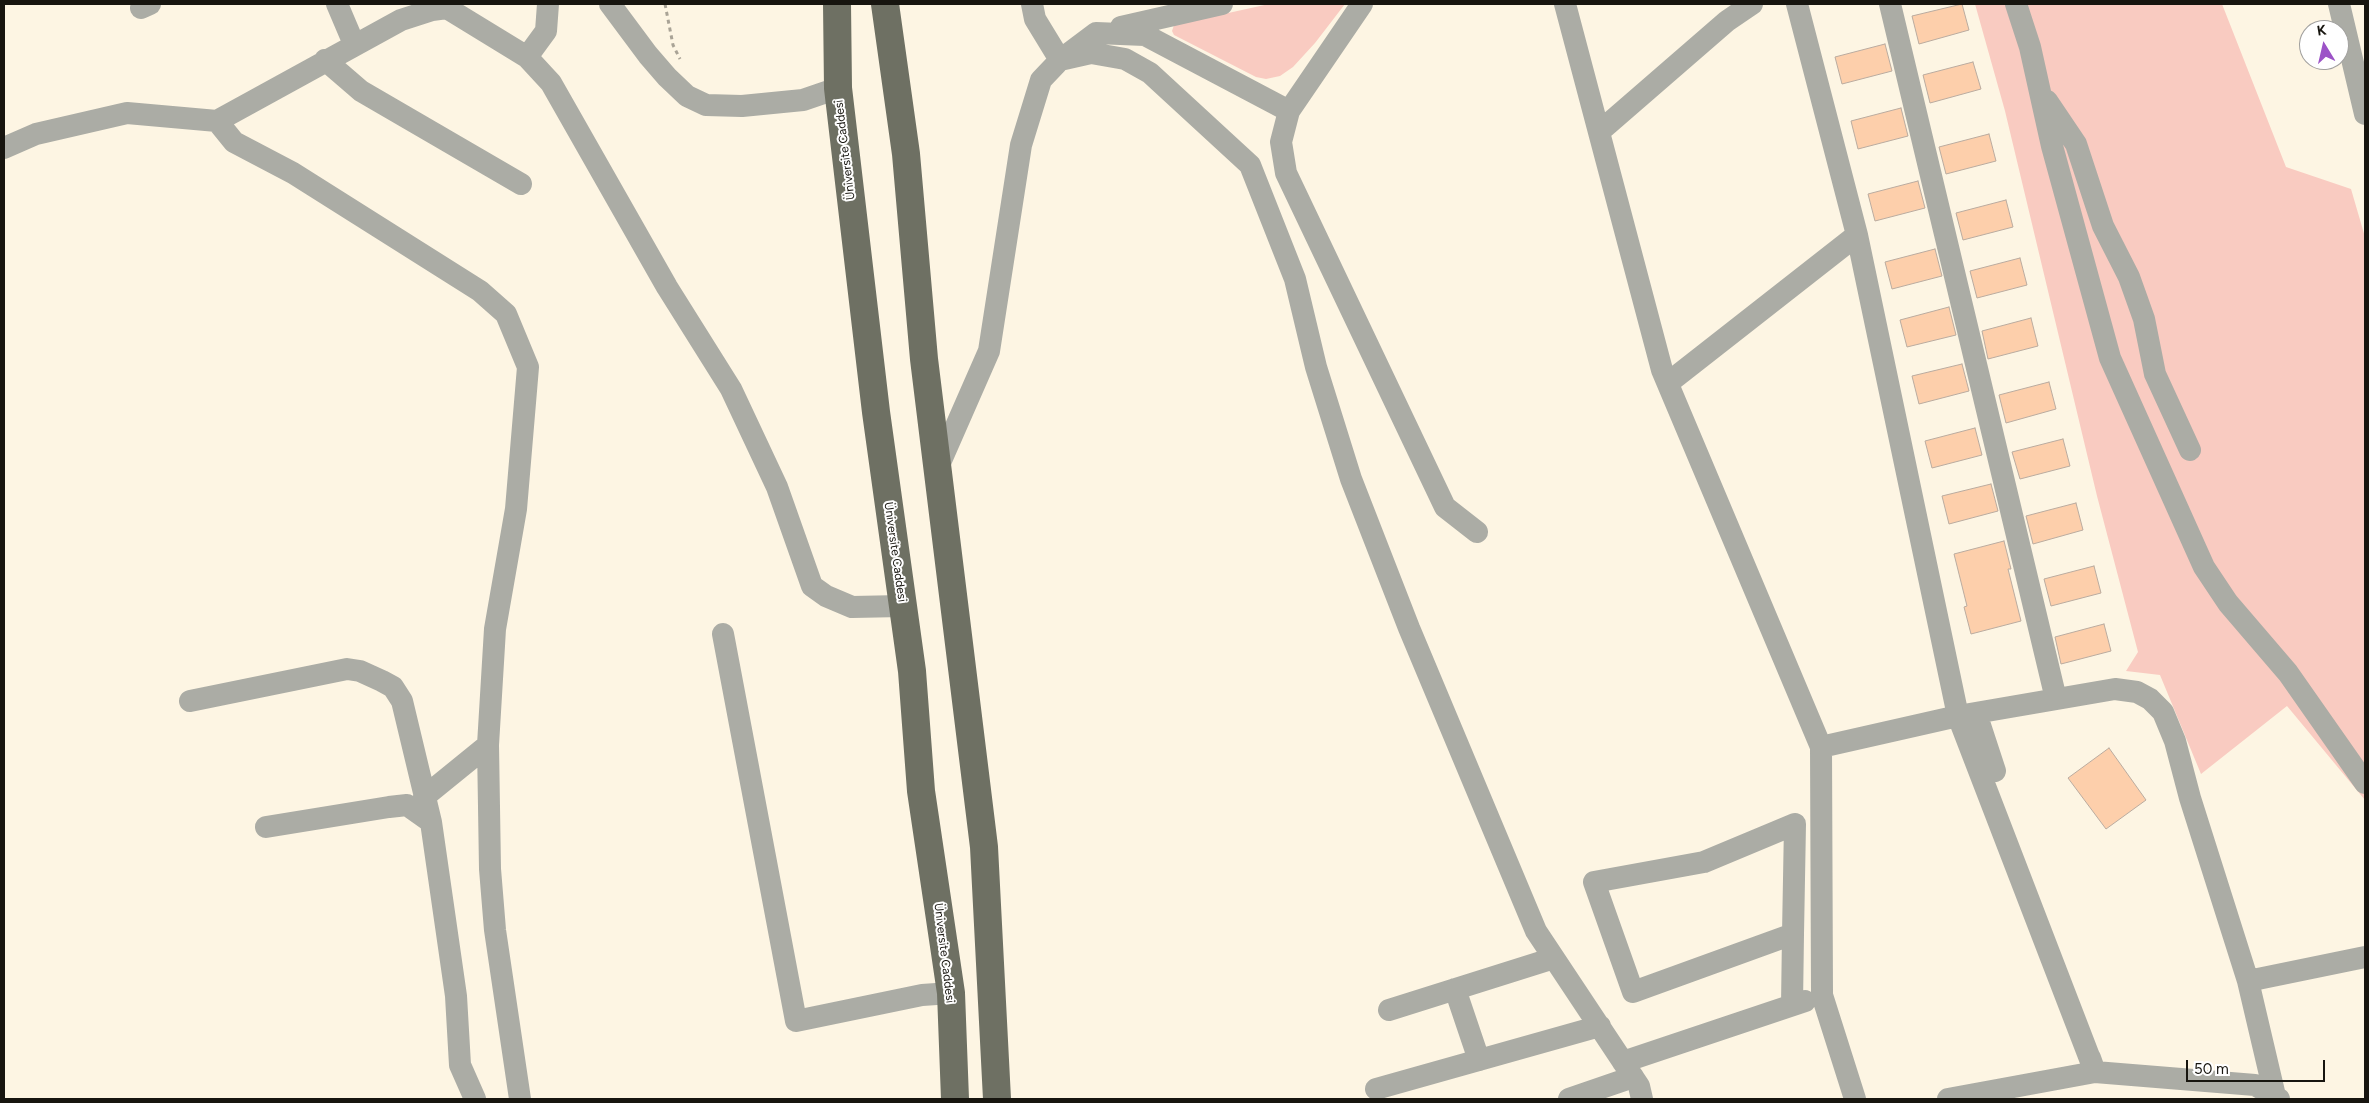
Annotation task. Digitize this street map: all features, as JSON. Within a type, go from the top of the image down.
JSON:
[{"type":"main road","name":"Üniversite Caddesi","points":[[837,4],[838,88],[876,412],[912,671],[921,791],[951,993],[955,1099]]},
{"type":"main road","points":[[885,4],[906,154],[924,359],[939,465],[968,724],[984,847],[997,1099]]},
{"type":"street","points":[[337,4],[354,44]]},
{"type":"street","points":[[527,57],[546,31],[548,4]]},
{"type":"street","points":[[610,4],[667,77],[688,96],[706,105],[742,106],[803,100],[838,88]]},
{"type":"street","points":[[1032,4],[1035,19],[1060,60]]},
{"type":"street","points":[[939,465],[989,351],[1021,145],[1041,80],[1060,60],[1096,33],[1222,4]]},
{"type":"street","points":[[1362,4],[1289,111],[1281,142],[1286,173],[1445,507],[1477,532]]},
{"type":"street","points":[[1565,4],[1662,370],[1821,747],[1822,995],[1855,1099]]},
{"type":"street","points":[[1599,132],[1727,21],[1752,4]]},
{"type":"street","points":[[1797,4],[1857,234],[1967,714],[2095,1072]]},
{"type":"street","points":[[1890,4],[2056,699]]},
{"type":"street","points":[[2016,4],[2030,47],[2052,146],[2110,358],[2204,567],[2228,604],[2288,673],[2365,783]]},
{"type":"street","points":[[2339,4],[2365,114]]},
{"type":"street","points":[[4,148],[36,134],[127,113],[217,121],[354,44],[402,20],[432,10],[447,8],[527,57],[551,83],[667,287],[730,389],[777,487],[812,586],[826,596],[852,606],[902,606]]},
{"type":"street","points":[[1096,33],[1146,35],[1289,111]]},
{"type":"street","points":[[1060,60],[1092,53],[1125,60],[1150,73],[1250,165],[1295,279],[1316,367],[1351,479],[1409,628],[1536,931],[1639,1086],[1642,1099]]},
{"type":"street","points":[[325,60],[361,90],[521,184]]},
{"type":"street","points":[[2040,90],[2076,144],[2103,226],[2128,277],[2144,319],[2155,374],[2190,450]]},
{"type":"street","points":[[217,121],[234,142],[292,173],[480,291],[506,314],[528,367],[516,509],[495,628],[488,744],[490,869],[495,930],[520,1099]]},
{"type":"street","points":[[1668,383],[1857,234]]},
{"type":"street","points":[[723,634],[796,1021],[922,995],[951,993]]},
{"type":"street","points":[[190,701],[347,669],[360,670],[393,687],[402,701],[431,822],[456,996],[460,1064],[475,1099]]},
{"type":"street","points":[[1821,747],[1967,714],[2114,689],[2137,692],[2150,699],[2163,712],[2175,741],[2190,798],[2248,981],[2277,1097]]},
{"type":"street","points":[[424,797],[488,744]]},
{"type":"street","points":[[266,827],[389,806],[407,805],[431,822]]},
{"type":"street","points":[[1792,1005],[1794,934],[1795,824],[1704,862],[1594,882],[1633,992],[1794,934]]},
{"type":"street","points":[[2248,981],[2365,957]]},
{"type":"street","points":[[1389,1010],[1554,958]]},
{"type":"street","points":[[1455,989],[1479,1060]]},
{"type":"street","points":[[1569,1099],[1628,1069],[1822,995]]},
{"type":"street","points":[[1376,1089],[1600,1026]]},
{"type":"street","points":[[1948,1099],[2095,1072],[2255,1085],[2277,1097]]},
{"type":"path","points":[[665,4],[673,45],[683,67]]},
{"type":"shaded area","points":[[1269,4],[1345,4],[1315,43],[1293,67],[1280,76],[1266,79],[1256,77],[1174,35],[1172,31],[1174,25]]},
{"type":"shaded area","points":[[1975,4],[2222,4],[2286,167],[2351,189],[2365,237],[2365,800],[2287,706],[2201,774],[2160,675],[2126,671],[2138,652],[2097,496],[2005,111]]},
{"type":"building","points":[[1962,4],[1969,30],[1919,44],[1912,16]]},
{"type":"building","points":[[1885,44],[1892,71],[1842,84],[1835,57]]},
{"type":"building","points":[[1973,62],[1981,89],[1930,103],[1923,75]]},
{"type":"building","points":[[1901,108],[1908,136],[1858,149],[1851,121]]},
{"type":"building","points":[[1989,134],[1996,161],[1946,174],[1939,147]]},
{"type":"building","points":[[1918,181],[1925,208],[1875,221],[1868,194]]},
{"type":"building","points":[[2006,200],[2013,227],[1963,240],[1956,213]]},
{"type":"building","points":[[1935,249],[1942,276],[1892,289],[1885,262]]},
{"type":"building","points":[[2020,258],[2027,285],[1977,298],[1970,271]]},
{"type":"building","points":[[1949,307],[1956,335],[1907,347],[1900,320]]},
{"type":"building","points":[[2031,318],[2038,346],[1988,359],[1982,331]]},
{"type":"building","points":[[1962,364],[1969,391],[1919,404],[1912,376]]},
{"type":"building","points":[[2049,382],[2056,409],[2006,423],[1999,395]]},
{"type":"building","points":[[1975,428],[1982,455],[1932,468],[1925,441]]},
{"type":"building","points":[[2063,439],[2070,466],[2020,479],[2012,452]]},
{"type":"building","points":[[1991,484],[1998,511],[1949,524],[1942,496]]},
{"type":"building","points":[[2076,503],[2083,530],[2033,544],[2026,516]]},
{"type":"building","points":[[2004,541],[2011,569],[2008,569],[2021,621],[1971,634],[1964,607],[1967,606],[1954,554]]},
{"type":"building","points":[[2094,566],[2101,593],[2051,606],[2044,579]]},
{"type":"building","points":[[2104,624],[2111,651],[2061,664],[2055,637]]},
{"type":"building","points":[[2109,748],[2146,800],[2106,829],[2068,778]]}]
